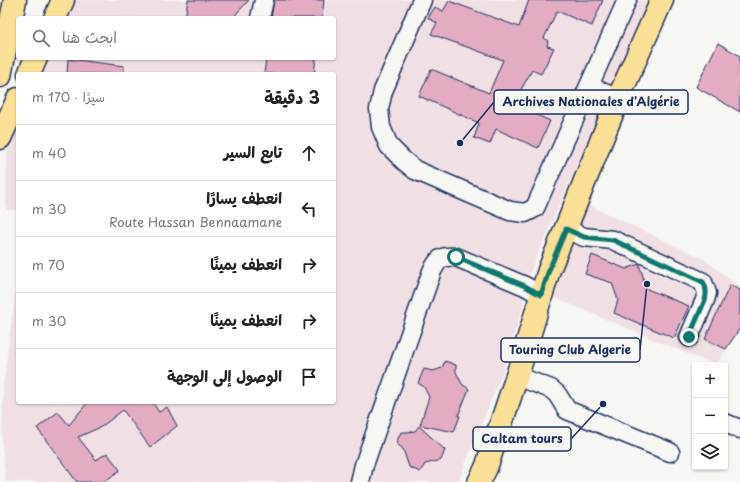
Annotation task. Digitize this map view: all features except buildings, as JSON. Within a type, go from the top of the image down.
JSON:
[{"type":"main road","points":[[0,76],[15,0]]},
{"type":"main road","points":[[56,16],[63,0]]},
{"type":"main road","points":[[479,482],[486,468],[517,376],[549,270],[618,99],[662,0]]},
{"type":"main road","points":[[30,72],[35,60]]},
{"type":"main road","points":[[0,138],[16,103]]},
{"type":"street","points":[[260,16],[264,0]]},
{"type":"street","points":[[422,0],[383,91],[379,109],[381,126],[389,146],[415,170],[510,211],[525,213],[535,208],[627,0]]},
{"type":"street","points":[[589,86],[618,99]]},
{"type":"street","points":[[566,229],[584,237],[613,240],[703,282],[706,286],[707,293],[689,337]]},
{"type":"street","points":[[360,482],[364,465],[432,271],[438,260],[447,256],[456,257],[525,286],[541,295]]},
{"type":"street","points":[[517,376],[551,389],[557,394],[568,410],[670,452]]},
{"type":"street","points":[[728,424],[740,429]]},
{"type":"shaded area","points":[[73,0],[649,0],[529,275],[525,286],[523,306],[503,371],[458,482],[6,482],[2,445],[3,386],[16,288],[16,404],[336,404],[336,72],[42,72],[47,60],[336,60],[336,16],[66,16]]},
{"type":"shaded area","points":[[16,133],[16,210],[6,210],[7,153]]},
{"type":"shaded area","points":[[586,204],[704,259],[740,286],[740,330],[718,362],[713,362],[700,359],[553,297]]},
{"type":"place","name":"Archives Nationales d'Algérie","points":[[460,143]]},
{"type":"place","name":"Touring Club Algerie","points":[[647,284]]},
{"type":"place","name":"Caltam tours","points":[[603,404]]},
{"type":"route","points":[[456,257],[525,286],[541,295],[549,270],[566,229],[584,237],[613,240],[703,282],[706,286],[707,293],[689,337]]}]
